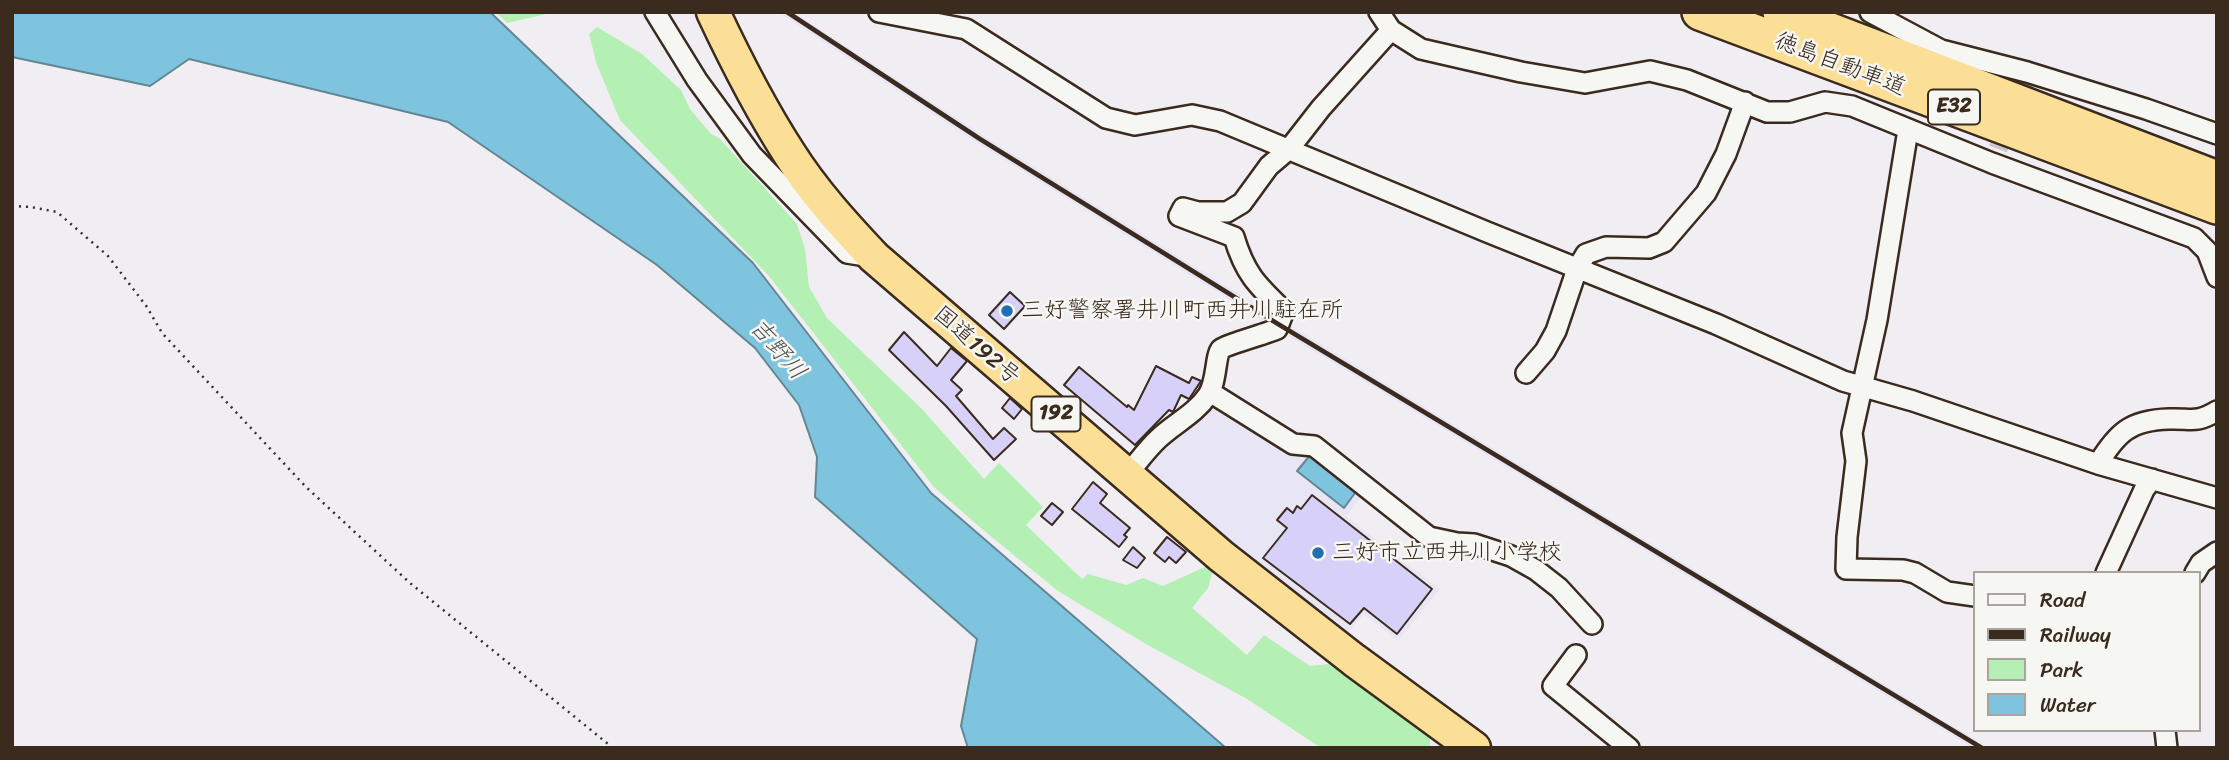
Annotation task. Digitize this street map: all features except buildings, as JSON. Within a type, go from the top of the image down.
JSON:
[{"type":"highway","name":"国道192号","points":[[713,12],[743,76],[790,155],[836,215],[874,257],[1221,556],[1354,660],[1474,748]]},
{"type":"highway","name":"徳島自動車道","points":[[1699,12],[2214,196]]},
{"type":"highway","name":"徳島自動車道","points":[[1781,12],[2214,196]]},
{"type":"street","points":[[655,12],[697,80],[752,156],[847,253],[874,257]]},
{"type":"street","points":[[878,12],[966,29],[1106,118],[1135,125],[1192,115],[1220,121],[1716,324],[1843,381],[1913,401],[2098,464],[2217,498]]},
{"type":"street","points":[[1379,12],[1391,30],[1421,49],[1521,72],[1585,83],[1650,71],[1686,80],[1767,111],[1790,112],[1825,102],[1852,106],[1908,130],[1995,156],[2212,245],[2217,277]]},
{"type":"street","points":[[1870,12],[1941,50],[2026,77],[2146,109],[2217,134]]},
{"type":"street","points":[[1127,475],[1160,437],[1198,408],[1210,393],[1221,349],[1277,329],[1284,312],[1255,284],[1241,261],[1234,236],[1179,216],[1183,208],[1198,212],[1227,212],[1242,203],[1269,166],[1289,149],[1321,108],[1391,30]]},
{"type":"street","points":[[1526,373],[1545,351],[1556,331],[1577,269],[1586,254],[1606,247],[1649,248],[1664,242],[1706,193],[1726,154],[1745,102]]},
{"type":"street","points":[[1908,130],[1877,320],[1852,433],[1856,461],[1846,569],[1903,570],[1915,573],[1947,592],[1974,596]]},
{"type":"street","points":[[1210,393],[1293,444],[1314,446],[1429,537],[1475,544],[1511,556],[1536,570],[1559,588],[1592,624]]},
{"type":"street","points":[[2098,464],[2113,440],[2133,424],[2167,419],[2200,421],[2217,411]]},
{"type":"street","points":[[2107,571],[2144,490],[2152,479]]},
{"type":"street","points":[[2196,571],[2201,563],[2217,552]]},
{"type":"street","points":[[1576,655],[1553,686],[1629,748]]},
{"type":"path","points":[[12,206],[31,206],[57,212],[108,256],[147,307],[162,333],[306,487],[410,583],[613,748]]},
{"type":"shaded area","points":[[778,12],[793,12],[984,136],[1281,320],[1989,748],[1974,748],[1960,740],[1277,329],[979,144]]},
{"type":"shaded area","name":"三好市立西井川小学校","points":[[1215,401],[1315,452],[1366,491],[1346,516],[1440,589],[1398,641],[1364,614],[1345,637],[1141,469],[1167,439]]},
{"type":"green space","points":[[496,12],[555,12],[507,23]]},
{"type":"green space","points":[[597,27],[642,54],[681,90],[690,109],[711,134],[719,138],[797,224],[805,249],[809,287],[827,318],[922,409],[984,479],[999,463],[1043,507],[1026,525],[1082,579],[1088,574],[1126,585],[1143,578],[1163,586],[1207,566],[1213,571],[1208,588],[1192,608],[1247,655],[1264,635],[1310,666],[1330,664],[1430,734],[1430,748],[1321,748],[1247,699],[1146,644],[1058,591],[982,529],[934,487],[768,275],[620,120],[597,65],[589,34]]},
{"type":"water","name":"吉野川","points":[[12,12],[490,12],[753,263],[931,493],[1226,748],[968,748],[961,726],[977,639],[815,497],[817,457],[799,405],[755,348],[657,265],[448,122],[189,59],[150,86],[12,57]]},
{"type":"water","points":[[1312,453],[1358,489],[1344,508],[1297,471]]},
{"type":"tunnel","points":[[1998,149],[2025,81]]},
{"type":"railway","points":[[787,12],[980,139],[1278,324],[1982,748]]},
{"type":"place","name":"三好警察署井川町西井川駐在所","points":[[1007,311]]},
{"type":"place","name":"三好市立西井川小学校","points":[[1318,553]]}]
